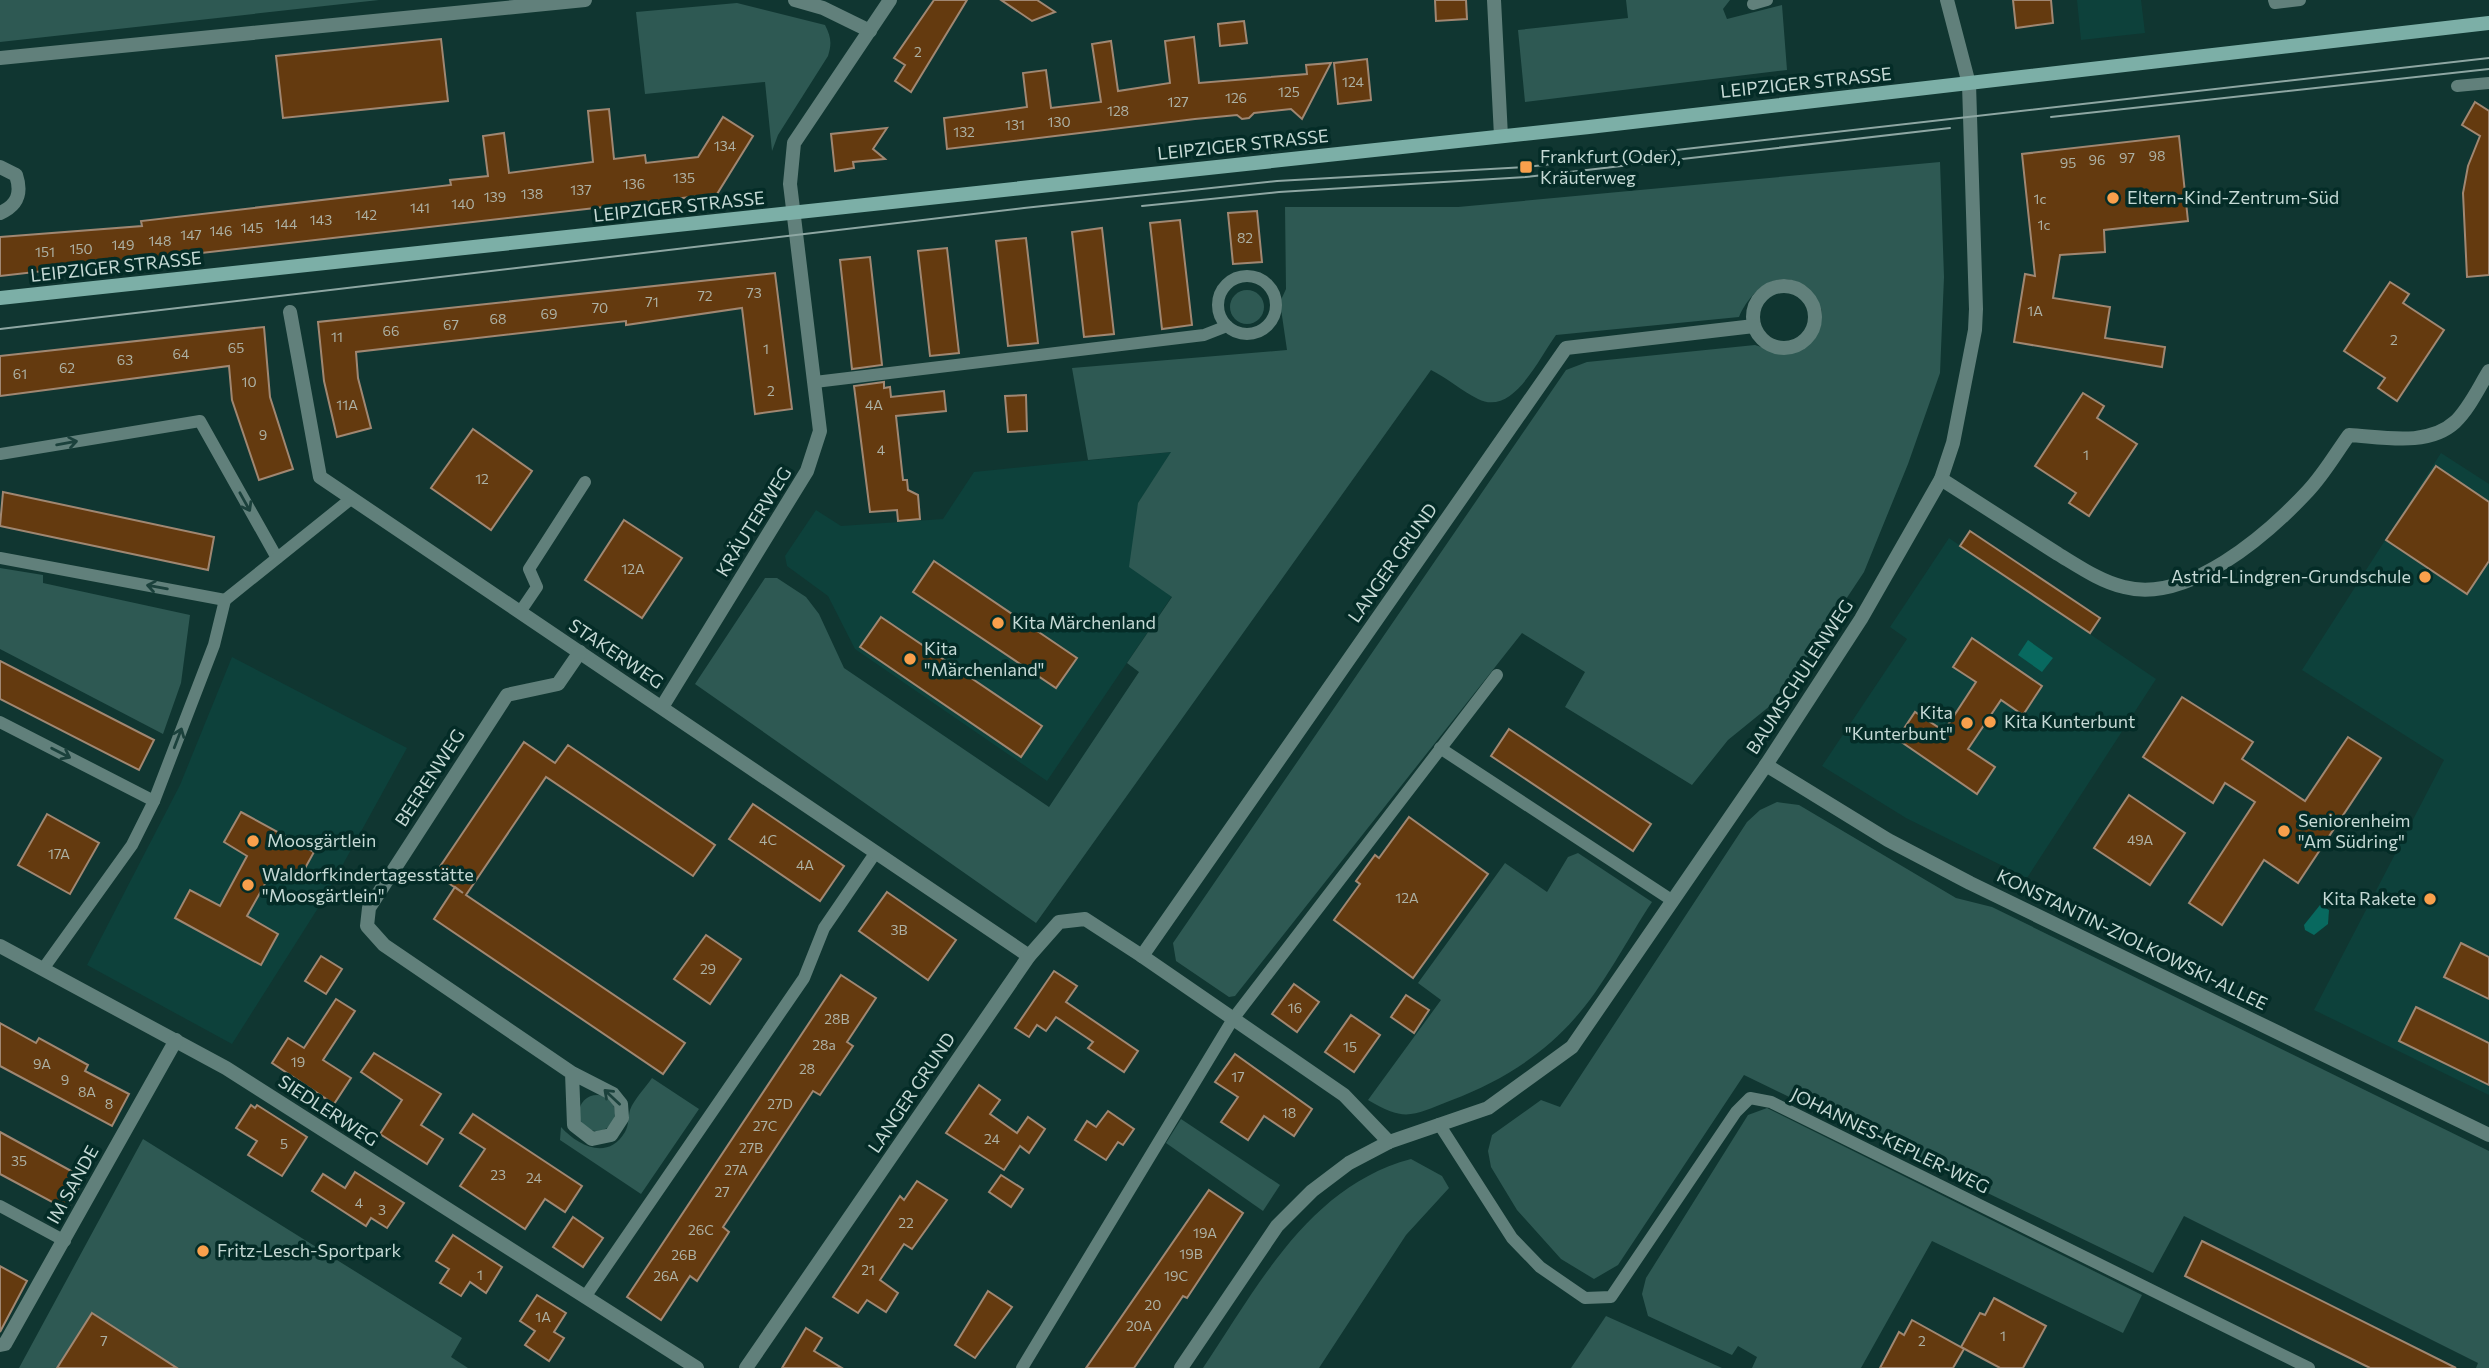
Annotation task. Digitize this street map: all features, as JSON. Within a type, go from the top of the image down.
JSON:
[{"type":"street","points":[[0,58],[585,0]]},
{"type":"street","points":[[795,0],[823,8],[870,31]]},
{"type":"street","name":"KRÄUTERWEG","points":[[662,707],[807,471],[820,431],[790,184],[794,144],[890,0]]},
{"type":"street","points":[[1494,0],[1501,136]]},
{"type":"street","name":"BAUMSCHULENWEG","points":[[1181,1368],[1277,1226],[1312,1191],[1349,1163],[1390,1142],[1488,1108],[1572,1047],[1766,765],[1861,620],[1941,479],[1953,443],[1975,330],[1969,84],[1947,0]]},
{"type":"street","name":"LEIPZIGER STRASSE","points":[[0,298],[1501,136],[2489,23]]},
{"type":"street","points":[[0,167],[16,175],[20,186],[19,197],[11,208],[0,213]]},
{"type":"street","points":[[1779,286],[1799,290],[1813,306],[1813,326],[1809,334],[1794,346],[1775,346],[1766,342],[1755,326],[1755,305],[1760,296],[1779,286]]},
{"type":"street","name":"STAKERWEG","points":[[290,312],[320,477],[1029,956]]},
{"type":"street","name":"LANGER GRUND","points":[[1142,957],[1566,348],[1755,326]]},
{"type":"street","points":[[1941,479],[2081,568],[2122,587],[2151,591],[2185,582],[2216,567],[2274,524],[2310,489],[2349,435],[2422,437],[2444,431],[2458,420],[2489,371]]},
{"type":"street","name":"BEERENWEG","points":[[572,1073],[574,1125],[584,1136],[592,1139],[611,1135],[622,1118],[618,1099],[572,1073],[384,945],[367,926],[369,908],[507,695],[558,684],[580,652]]},
{"type":"street","name":"KONSTANTIN-ZIOLKOWSKI-ALLEE","points":[[1766,765],[1888,840],[1970,883],[2489,1135]]},
{"type":"street","name":"LANGER GRUND","points":[[746,1368],[1029,956],[1059,922],[1085,919],[1233,1018]]},
{"type":"street","name":"SIEDLERWEG","points":[[0,946],[226,1068],[697,1368]]},
{"type":"street","points":[[1233,1018],[1344,1095],[1390,1142]]},
{"type":"street","name":"IM SANDE","points":[[0,1345],[5,1344],[65,1241],[176,1040]]},
{"type":"lane","points":[[1754,4],[1767,0]]},
{"type":"lane","points":[[2274,0],[2275,3],[2300,0]]},
{"type":"lane","points":[[2457,86],[2489,83]]},
{"type":"lane","points":[[1254,277],[1270,287],[1277,304],[1273,321],[1267,327],[1251,335],[1234,331],[1227,326],[1221,318],[1219,300],[1232,279],[1254,277]]},
{"type":"lane","points":[[816,382],[1204,335],[1227,326]]},
{"type":"lane","points":[[0,454],[200,421],[277,558]]},
{"type":"lane","points":[[520,612],[537,587],[528,569],[585,482]]},
{"type":"lane","points":[[43,969],[132,845],[154,801],[214,645],[225,600],[352,498]]},
{"type":"lane","points":[[0,558],[225,600]]},
{"type":"lane","points":[[1022,1368],[1233,1018],[1497,675]]},
{"type":"lane","points":[[0,722],[154,801]]},
{"type":"lane","points":[[1440,748],[1673,901]]},
{"type":"lane","points":[[585,1297],[804,978],[824,929],[876,852]]},
{"type":"lane","name":"JOHANNES-KEPLER-WEG","points":[[1439,1124],[1512,1238],[1540,1267],[1585,1298],[1611,1297],[1736,1112],[1751,1098],[1771,1102],[2309,1368]]},
{"type":"lane","points":[[0,1206],[65,1241]]},
{"type":"shaded area","points":[[0,0],[379,0],[0,42]]},
{"type":"shaded area","points":[[1626,0],[1730,0],[1723,9],[1727,19],[1782,5],[1787,70],[1525,102],[1518,30],[1628,18]]},
{"type":"shaded area","points":[[2077,0],[2141,0],[2145,33],[2081,40]]},
{"type":"shaded area","points":[[737,3],[825,25],[830,37],[828,56],[778,135],[772,151],[765,82],[645,94],[636,12]]},
{"type":"shaded area","points":[[1940,162],[1944,277],[1940,373],[1908,464],[1864,572],[1781,697],[1728,740],[1692,785],[1565,707],[1585,672],[1522,633],[1235,996],[1229,997],[1176,961],[1173,943],[1566,370],[1587,362],[1755,345],[1780,353],[1803,350],[1819,327],[1822,310],[1805,287],[1785,279],[1766,284],[1750,299],[1739,317],[1556,335],[1524,382],[1503,400],[1491,402],[1478,399],[1431,370],[1036,923],[695,684],[765,578],[777,578],[806,597],[819,614],[844,668],[1049,807],[1139,672],[1127,663],[1172,597],[1129,567],[1138,503],[1171,452],[1088,460],[1072,368],[1287,350],[1280,302],[1286,289],[1285,207],[1458,207]]},
{"type":"shaded area","points":[[1247,290],[1259,295],[1264,307],[1259,319],[1247,324],[1235,319],[1230,307],[1235,295]]},
{"type":"shaded area","name":"Kita Märchenland","points":[[1172,452],[1138,503],[1172,596],[1047,781],[855,649],[828,596],[787,566],[785,556],[816,510],[841,526],[943,519],[974,472]]},
{"type":"shaded area","points":[[2441,453],[2489,484],[2489,1095],[2314,1010],[2444,760],[2302,670]]},
{"type":"shaded area","name":"Kita Kunterbunt","points":[[1949,538],[2156,679],[2027,878],[1906,818],[1822,766],[1907,639],[1890,627]]},
{"type":"shaded area","points":[[0,568],[43,575],[43,583],[190,615],[181,683],[163,734],[0,649]]},
{"type":"shaded area","points":[[2028,640],[2053,658],[2042,672],[2018,655]]},
{"type":"shaded area","name":"Moosgärtlein","points":[[232,657],[407,748],[325,897],[232,1044],[87,965],[180,785]]},
{"type":"shaded area","points":[[1777,802],[1799,805],[1956,898],[1992,907],[2489,1151],[2489,1368],[2476,1368],[2478,1363],[2184,1216],[2153,1273],[1744,1075],[1618,1265],[1594,1279],[1561,1259],[1517,1210],[1491,1167],[1488,1151],[1492,1135],[1541,1100],[1560,1107],[1747,822],[1760,810]]},
{"type":"shaded area","points":[[1578,853],[1652,902],[1605,978],[1575,1018],[1534,1056],[1519,1066],[1486,1085],[1439,1105],[1418,1113],[1401,1114],[1368,1100],[1441,1000],[1418,983],[1505,863],[1547,892],[1568,857]]},
{"type":"shaded area","points":[[2320,905],[2329,910],[2328,924],[2314,935],[2305,930],[2304,925]]},
{"type":"shaded area","points":[[652,1078],[699,1109],[641,1194],[560,1140],[561,1127],[584,1145],[593,1148],[610,1146],[625,1132],[632,1106]]},
{"type":"shaded area","points":[[597,1095],[610,1100],[615,1113],[610,1126],[597,1131],[584,1126],[579,1113],[584,1100]]},
{"type":"shaded area","points":[[1767,1108],[2142,1295],[2123,1333],[1932,1241],[1861,1368],[1752,1368],[1757,1357],[1738,1346],[1732,1355],[1648,1316],[1642,1294],[1646,1278],[1748,1115]]},
{"type":"shaded area","points":[[1181,1119],[1280,1185],[1263,1211],[1166,1143]]},
{"type":"shaded area","name":"Fritz-Lesch-Sportpark","points":[[143,1139],[462,1338],[451,1357],[468,1368],[19,1368]]},
{"type":"shaded area","points":[[1411,1159],[1442,1176],[1449,1188],[1406,1235],[1319,1368],[1203,1368],[1266,1273],[1315,1215],[1343,1192],[1375,1172]]},
{"type":"shaded area","points":[[1606,1316],[1722,1368],[1571,1368]]},
{"type":"building","points":[[934,0],[967,0],[911,92],[895,81],[905,65],[894,58]]},
{"type":"building","points":[[1001,0],[1037,0],[1055,12],[1032,21]]},
{"type":"building","points":[[1435,0],[1466,0],[1467,19],[1436,21]]},
{"type":"building","points":[[2013,0],[2051,0],[2053,23],[2016,28]]},
{"type":"building","points":[[1244,21],[1247,43],[1220,46],[1218,24]]},
{"type":"building","points":[[1194,37],[1199,83],[1307,74],[1306,65],[1331,63],[1302,119],[1291,109],[1254,113],[1249,118],[1242,119],[1237,115],[1195,119],[947,149],[944,118],[1027,107],[1023,73],[1046,70],[1051,108],[1101,102],[1092,44],[1111,41],[1118,91],[1170,83],[1165,41]]},
{"type":"building","points":[[441,39],[448,101],[283,118],[276,56]]},
{"type":"building","points":[[1367,59],[1371,100],[1338,104],[1334,63]]},
{"type":"building","points":[[2475,102],[2489,111],[2489,275],[2467,277],[2463,193],[2468,166],[2480,136],[2462,125]]},
{"type":"building","points":[[609,109],[614,159],[645,155],[646,163],[698,157],[723,117],[753,136],[717,194],[0,276],[0,237],[142,226],[141,221],[451,185],[450,180],[488,176],[483,136],[504,133],[509,173],[593,162],[588,111]]},
{"type":"building","points":[[887,128],[873,149],[885,159],[853,162],[854,168],[835,171],[831,134]]},
{"type":"building","points":[[2179,136],[2188,221],[2104,230],[2105,252],[2060,255],[2053,298],[2110,307],[2105,338],[2165,347],[2162,367],[2014,342],[2025,274],[2035,276],[2022,154]]},
{"type":"building","points":[[1257,211],[1262,262],[1233,264],[1228,213]]},
{"type":"building","points":[[1180,220],[1192,325],[1162,329],[1150,223]]},
{"type":"building","points":[[1102,228],[1114,334],[1084,337],[1072,232]]},
{"type":"building","points":[[1026,238],[1038,343],[1008,346],[996,241]]},
{"type":"building","points":[[947,248],[959,353],[930,356],[918,251]]},
{"type":"building","points":[[870,257],[882,365],[852,369],[840,260]]},
{"type":"building","points":[[775,273],[792,409],[755,414],[742,308],[626,325],[626,321],[356,352],[358,378],[371,428],[337,437],[324,381],[318,322]]},
{"type":"building","points":[[2390,282],[2409,294],[2403,303],[2444,330],[2397,401],[2378,388],[2385,378],[2344,351]]},
{"type":"building","points":[[264,327],[270,397],[293,469],[259,480],[232,400],[229,366],[0,396],[0,356]]},
{"type":"building","points":[[884,382],[884,388],[890,387],[891,397],[944,391],[946,411],[896,416],[903,480],[907,480],[908,490],[918,495],[920,519],[898,521],[897,510],[870,512],[854,386]]},
{"type":"building","points":[[2083,393],[2104,406],[2097,418],[2137,444],[2089,516],[2069,503],[2076,493],[2035,466]]},
{"type":"building","points":[[1026,395],[1027,431],[1008,432],[1005,396]]},
{"type":"building","points":[[473,429],[532,471],[491,530],[431,488]]},
{"type":"building","points":[[2436,466],[2489,502],[2489,561],[2467,594],[2386,540]]},
{"type":"building","points":[[3,492],[214,537],[208,570],[0,526]]},
{"type":"building","points":[[624,520],[682,558],[642,618],[585,580]]},
{"type":"building","points":[[1970,531],[2100,618],[2090,633],[1960,546]]},
{"type":"building","points":[[934,561],[1077,658],[1056,688],[913,592]]},
{"type":"building","points":[[881,617],[1042,726],[1021,757],[860,647]]},
{"type":"building","name":"Kita \"Kunterbunt\"","points":[[1972,638],[2042,686],[2023,715],[2001,700],[1968,749],[1995,767],[1977,794],[1897,739],[1915,712],[1944,731],[1976,682],[1953,667]]},
{"type":"building","points":[[0,661],[154,740],[139,770],[0,699]]},
{"type":"building","name":"Seniorenheim \"Am Südring\"","points":[[2182,697],[2253,742],[2242,759],[2305,801],[2348,737],[2381,758],[2298,883],[2264,860],[2222,925],[2189,903],[2255,802],[2225,783],[2213,803],[2143,757]]},
{"type":"building","points":[[1509,729],[1651,824],[1633,851],[1491,756]]},
{"type":"building","points":[[524,742],[555,763],[568,745],[715,845],[693,876],[546,777],[466,895],[685,1043],[663,1074],[434,919],[455,887],[435,874]]},
{"type":"building","points":[[2129,795],[2185,833],[2150,885],[2094,848]]},
{"type":"building","points":[[753,804],[844,866],[820,901],[729,839]]},
{"type":"building","name":"Waldorfkindertagesstätte \"Moosgärtlein\"","points":[[241,812],[314,852],[298,881],[274,868],[247,916],[278,934],[261,965],[175,918],[190,890],[220,906],[247,856],[224,842]]},
{"type":"building","points":[[47,814],[99,843],[70,894],[18,865]]},
{"type":"building","points":[[1409,817],[1488,874],[1413,978],[1334,920],[1360,884],[1356,881],[1375,855],[1379,858]]},
{"type":"building","points":[[887,892],[956,940],[928,980],[859,931]]},
{"type":"building","points":[[706,935],[741,959],[710,1004],[674,979]]},
{"type":"building","points":[[2461,943],[2489,957],[2489,999],[2444,977]]},
{"type":"building","points":[[321,956],[342,969],[326,994],[305,981]]},
{"type":"building","points":[[1054,971],[1077,986],[1066,1002],[1138,1051],[1124,1072],[1088,1048],[1093,1042],[1056,1017],[1046,1031],[1037,1025],[1029,1037],[1015,1028]]},
{"type":"building","points":[[841,975],[876,998],[847,1042],[853,1046],[820,1095],[813,1091],[723,1227],[729,1232],[697,1281],[690,1276],[661,1320],[627,1297]]},
{"type":"building","points":[[1294,984],[1319,1002],[1297,1032],[1272,1014]]},
{"type":"building","points":[[1406,995],[1429,1010],[1414,1033],[1391,1017]]},
{"type":"building","points":[[336,999],[355,1011],[323,1060],[351,1078],[334,1104],[272,1063],[288,1038],[304,1048]]},
{"type":"building","points":[[2416,1007],[2489,1043],[2489,1085],[2399,1041]]},
{"type":"building","points":[[1351,1015],[1380,1035],[1354,1072],[1325,1052]]},
{"type":"building","points":[[0,1023],[36,1043],[39,1038],[88,1065],[85,1071],[129,1094],[112,1126],[0,1066]]},
{"type":"building","points":[[374,1053],[441,1094],[421,1125],[443,1139],[427,1164],[380,1134],[402,1100],[361,1072]]},
{"type":"building","points":[[1235,1054],[1312,1109],[1294,1136],[1264,1116],[1248,1140],[1221,1122],[1238,1097],[1215,1082]]},
{"type":"building","points":[[979,1085],[1000,1100],[990,1114],[1017,1133],[1028,1117],[1045,1129],[1029,1153],[1020,1146],[1004,1170],[946,1133]]},
{"type":"building","points":[[251,1105],[255,1108],[257,1105],[307,1137],[282,1176],[248,1155],[257,1141],[236,1128]]},
{"type":"building","points":[[1108,1111],[1134,1129],[1123,1145],[1118,1142],[1106,1160],[1075,1140],[1087,1121],[1096,1127]]},
{"type":"building","points":[[473,1114],[582,1186],[565,1212],[545,1199],[525,1229],[460,1186],[485,1149],[460,1133]]},
{"type":"building","points":[[0,1132],[84,1178],[67,1210],[0,1174]]},
{"type":"building","points":[[355,1172],[404,1203],[387,1228],[371,1218],[366,1226],[312,1191],[323,1174],[345,1188]]},
{"type":"building","points":[[1001,1175],[1023,1189],[1011,1207],[989,1192]]},
{"type":"building","points":[[917,1181],[947,1200],[912,1249],[904,1244],[880,1280],[898,1293],[886,1312],[867,1300],[858,1313],[833,1297],[900,1196],[904,1200]]},
{"type":"building","points":[[1209,1190],[1243,1213],[1187,1298],[1183,1296],[1134,1368],[1086,1368]]},
{"type":"building","points":[[573,1217],[603,1238],[583,1267],[553,1247]]},
{"type":"building","points":[[453,1235],[502,1267],[486,1293],[470,1282],[461,1296],[440,1283],[449,1269],[436,1261]]},
{"type":"building","points":[[2202,1241],[2456,1368],[2370,1368],[2185,1276]]},
{"type":"building","points":[[0,1266],[27,1281],[0,1332]]},
{"type":"building","points":[[988,1291],[1012,1307],[975,1358],[955,1345]]},
{"type":"building","points":[[537,1295],[566,1313],[554,1332],[564,1338],[549,1361],[525,1345],[535,1331],[520,1321]]},
{"type":"building","points":[[1994,1298],[2046,1326],[2023,1368],[2000,1368],[1961,1347],[1980,1313],[1985,1315]]},
{"type":"building","points":[[92,1313],[177,1368],[57,1368]]},
{"type":"building","points":[[1912,1320],[1964,1349],[1953,1368],[1880,1368],[1899,1332],[1904,1335]]},
{"type":"building","points":[[806,1328],[822,1338],[814,1351],[842,1368],[782,1368]]},
{"type":"tram line","points":[[0,329],[1024,208],[1277,181],[1526,167],[2489,58]]},
{"type":"tram line","points":[[2051,117],[2489,69]]},
{"type":"tram line","points":[[1142,206],[1279,192],[1526,177],[1950,128]]},
{"type":"place","name":"Frankfurt (Oder), Kräuterweg","points":[[1526,167]]},
{"type":"place","name":"Eltern-Kind-Zentrum-Süd","points":[[2113,198]]},
{"type":"place","name":"Astrid-Lindgren-Grundschule","points":[[2425,577]]},
{"type":"place","name":"Kita Märchenland","points":[[998,623]]},
{"type":"place","name":"Kita \"Märchenland\"","points":[[910,659]]},
{"type":"place","name":"Kita Kunterbunt","points":[[1990,722]]},
{"type":"place","name":"Kita \"Kunterbunt\"","points":[[1967,723]]},
{"type":"place","name":"Seniorenheim \"Am Südring\"","points":[[2284,831]]},
{"type":"place","name":"Moosgärtlein","points":[[253,841]]},
{"type":"place","name":"Waldorfkindertagesstätte \"Moosgärtlein\"","points":[[248,885]]},
{"type":"place","name":"Kita Rakete","points":[[2430,899]]},
{"type":"place","name":"Fritz-Lesch-Sportpark","points":[[203,1251]]}]
